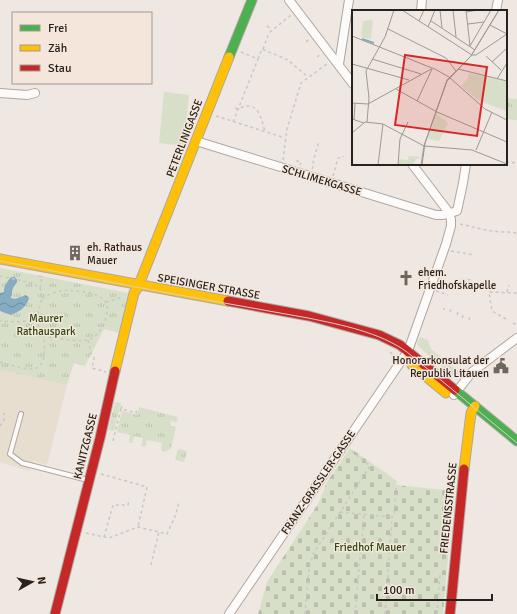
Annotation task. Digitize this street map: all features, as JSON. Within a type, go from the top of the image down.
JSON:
[{"type":"street","name":"PETERLINIGASSE","points":[[139,285],[252,0]]},
{"type":"street","points":[[289,0],[352,83]]},
{"type":"street","points":[[339,64],[349,0]]},
{"type":"street","points":[[421,10],[422,0]]},
{"type":"street","points":[[496,10],[498,0]]},
{"type":"street","points":[[0,93],[27,95],[35,93]]},
{"type":"street","name":"SCHLIMEKGASSE","points":[[196,141],[436,215],[449,214]]},
{"type":"street","points":[[413,165],[449,214],[456,211],[459,203],[466,165]]},
{"type":"street","name":"FRANZ-GRASSLER-GASSE","points":[[229,614],[408,351],[446,244],[451,222],[449,214]]},
{"type":"street","name":"SPEISINGER STRASSE","points":[[0,259],[309,316],[379,334],[408,351],[455,393],[465,398],[517,441]]},
{"type":"street","name":"KANITZGASSE","points":[[55,614],[134,293],[139,285]]},
{"type":"street","points":[[455,393],[472,372],[517,338]]},
{"type":"street","name":"FRIEDENSSTRASSE","points":[[450,614],[471,413],[475,406]]},
{"type":"lane","points":[[21,414],[10,454],[22,463],[90,476]]},
{"type":"path","points":[[234,126],[238,109],[269,32],[291,15]]},
{"type":"path","points":[[267,26],[272,30]]},
{"type":"path","points":[[306,42],[310,39]]},
{"type":"path","points":[[260,43],[264,45]]},
{"type":"path","points":[[262,49],[288,60],[308,77]]},
{"type":"path","points":[[237,51],[258,59]]},
{"type":"path","points":[[274,58],[275,54]]},
{"type":"path","points":[[317,57],[321,54]]},
{"type":"path","points":[[282,160],[285,138],[301,83],[328,63]]},
{"type":"path","points":[[242,88],[246,90]]},
{"type":"path","points":[[234,108],[238,109],[246,106],[255,109],[258,112],[265,132]]},
{"type":"path","points":[[207,113],[285,138]]},
{"type":"path","points":[[255,133],[256,129]]},
{"type":"path","points":[[271,138],[273,134]]},
{"type":"path","points":[[312,169],[319,141]]},
{"type":"path","points":[[333,175],[338,158],[342,158],[343,156]]},
{"type":"path","points":[[297,160],[301,162],[300,165]]},
{"type":"path","points":[[507,162],[517,163]]},
{"type":"path","points":[[460,224],[486,230],[517,234]]},
{"type":"path","points":[[452,251],[475,255]]},
{"type":"path","points":[[0,321],[19,322],[35,319],[38,316],[42,298],[40,288],[42,275]]},
{"type":"path","points":[[0,276],[32,283],[40,288]]},
{"type":"path","points":[[458,290],[461,279],[472,279]]},
{"type":"path","points":[[507,292],[508,286]]},
{"type":"path","points":[[42,298],[59,291],[89,293],[102,298],[106,302],[107,310],[103,326],[99,332],[88,340],[68,340],[44,336]]},
{"type":"path","points":[[436,291],[448,295]]},
{"type":"path","points":[[506,319],[492,311],[489,292],[517,293]]},
{"type":"path","points":[[106,302],[129,295]]},
{"type":"path","points":[[462,318],[464,314]]},
{"type":"path","points":[[469,320],[470,316]]},
{"type":"path","points":[[0,362],[32,370],[38,368],[42,362],[45,351],[44,336],[35,319]]},
{"type":"path","points":[[513,323],[517,325]]},
{"type":"path","points":[[88,340],[91,353],[94,358],[92,368],[110,373]]},
{"type":"path","points":[[113,441],[122,405]]},
{"type":"path","points":[[121,409],[136,413],[137,408]]},
{"type":"path","points":[[0,426],[4,420],[4,413]]},
{"type":"path","points":[[305,614],[309,569],[313,554],[370,466],[344,445]]},
{"type":"path","points":[[90,476],[147,487],[138,527]]},
{"type":"path","points":[[385,614],[392,517],[394,516],[396,488]]},
{"type":"path","points":[[104,537],[113,505],[128,505],[129,500]]},
{"type":"path","points":[[76,530],[109,538],[138,527],[167,534],[176,514],[179,501]]},
{"type":"path","points":[[340,512],[392,517]]},
{"type":"path","points":[[355,614],[364,515]]},
{"type":"path","points":[[150,565],[158,532]]},
{"type":"path","points":[[437,614],[440,573]]},
{"type":"shaded area","points":[[0,370],[67,385],[47,465],[33,461],[29,471],[0,462]]},
{"type":"green space","points":[[164,92],[189,95],[184,146],[159,143]]},
{"type":"green space","points":[[507,98],[517,99],[517,120],[507,119]]},
{"type":"green space","name":"Maurer Rathauspark","points":[[0,268],[128,293],[119,333],[104,329],[85,366],[74,363],[67,385],[0,370]]},
{"type":"green space","points":[[420,337],[428,340],[431,349],[459,372],[462,370],[463,371],[457,379],[419,347],[417,344]]},
{"type":"green space","points":[[115,402],[121,403],[114,431],[108,430]]},
{"type":"green space","points":[[139,407],[178,417],[177,422],[171,421],[170,426],[176,427],[171,448],[169,450],[164,452],[161,450],[162,443],[147,440],[145,447],[141,446],[143,438],[134,436],[132,443],[129,443],[130,435],[117,432],[122,411],[137,415]]},
{"type":"green space","name":"Friedhof Mauer","points":[[350,448],[397,481],[396,485],[454,491],[443,614],[258,614],[267,582],[318,504],[327,482]]},
{"type":"green space","points":[[178,449],[187,451],[184,462],[175,460]]},
{"type":"water","points":[[5,292],[11,298],[15,299],[26,295],[29,298],[22,309],[11,315],[0,311],[0,293]]},
{"type":"waterway","points":[[8,294],[8,288],[13,281]]},
{"type":"tram line","points":[[0,261],[308,318],[372,334],[407,352],[517,443]]},
{"type":"traffic: fast","points":[[229,57],[252,0]]},
{"type":"traffic: fast","points":[[455,390],[517,441]]},
{"type":"traffic: slow","points":[[115,371],[134,293],[138,287],[229,57]]},
{"type":"traffic: slow","points":[[0,259],[228,301]]},
{"type":"traffic: slow","points":[[408,351],[412,365],[446,393]]},
{"type":"traffic: slow","points":[[464,469],[471,413],[475,406]]},
{"type":"traffic: jam","points":[[228,301],[309,316],[379,335],[400,345],[455,390]]},
{"type":"traffic: jam","points":[[55,614],[100,438],[115,371]]},
{"type":"traffic: jam","points":[[450,614],[464,469]]},
{"type":"place","name":"eh. Rathaus Mauer","points":[[75,253]]},
{"type":"place","name":"ehem. Friedhofskapelle","points":[[406,278]]},
{"type":"place","name":"Honorarkonsulat der Republik Litauen","points":[[501,366]]}]
